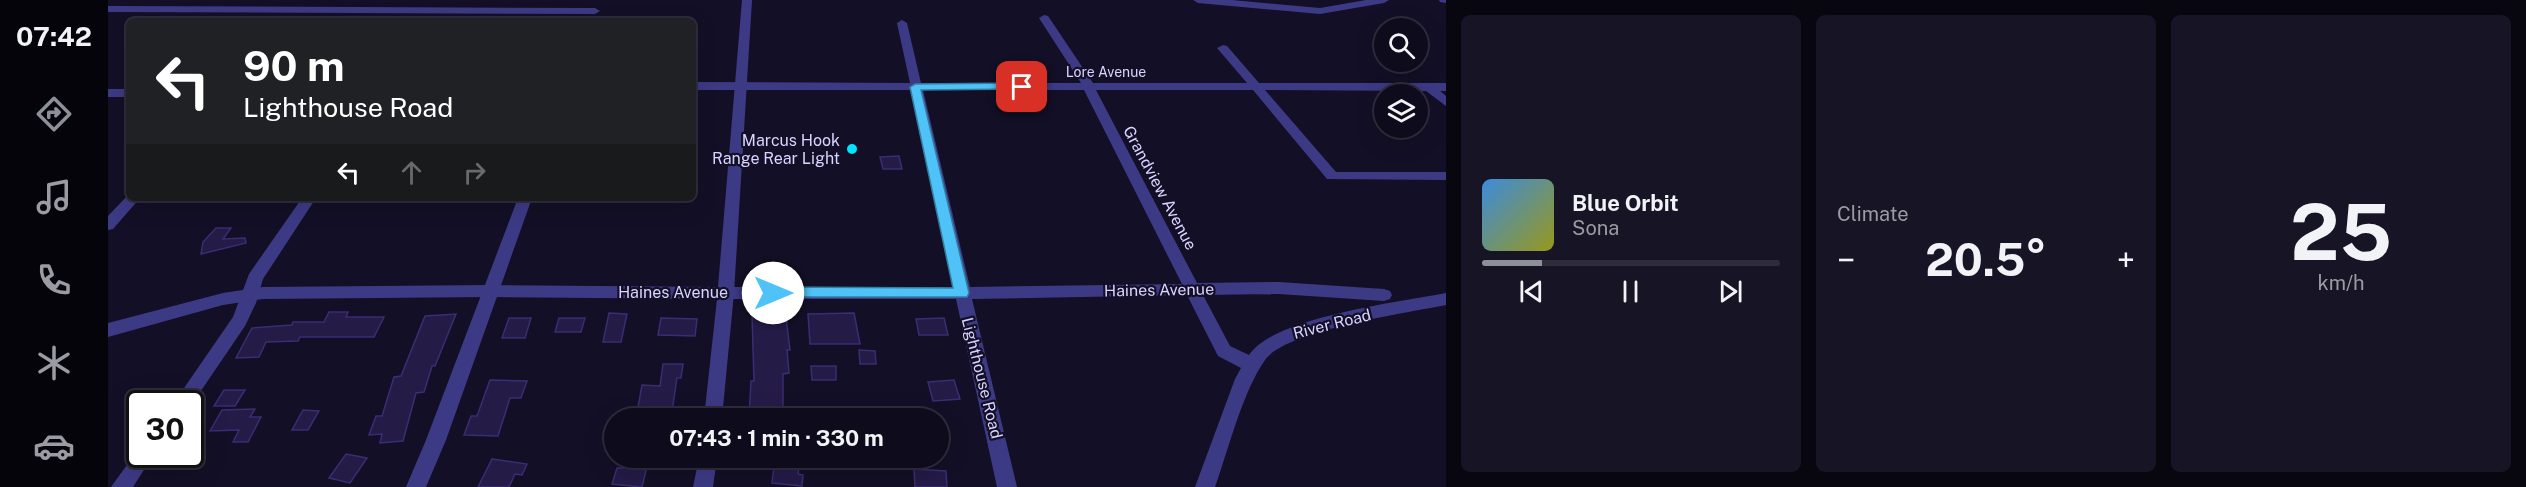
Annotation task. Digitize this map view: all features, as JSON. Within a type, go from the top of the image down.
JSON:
[{"type":"street","points":[[108,9],[306,10],[593,16],[599,0]]},
{"type":"street","points":[[714,408],[726,293],[747,0]]},
{"type":"street","points":[[1198,0],[1320,11],[1383,0]]},
{"type":"street","points":[[299,18],[306,10]]},
{"type":"street","name":"Grandview Avenue","points":[[1044,18],[1074,60],[1224,351],[1252,365]]},
{"type":"street","name":"Lighthouse Road","points":[[902,23],[1006,487]]},
{"type":"street","points":[[1223,48],[1332,176],[1446,176]]},
{"type":"street","name":"Lore Avenue","points":[[696,86],[1446,87]]},
{"type":"street","points":[[1429,87],[1446,102]]},
{"type":"street","points":[[108,93],[126,93]]},
{"type":"street","points":[[108,225],[130,201]]},
{"type":"street","points":[[192,390],[239,321],[260,271],[307,201]]},
{"type":"street","points":[[416,487],[524,201]]},
{"type":"street","name":"Haines Avenue","points":[[108,330],[208,302],[250,294],[490,291],[962,293],[1279,288],[1384,295]]},
{"type":"street","name":"River Road","points":[[1205,487],[1234,405],[1252,365],[1270,344],[1293,332],[1446,299]]},
{"type":"street","points":[[121,487],[135,468]]},
{"type":"street","points":[[703,487],[706,468]]},
{"type":"building","points":[[899,156],[902,169],[883,169],[880,157]]},
{"type":"building","points":[[216,228],[231,228],[223,239],[245,238],[246,243],[201,254],[203,242]]},
{"type":"building","points":[[329,312],[348,312],[346,317],[384,317],[374,337],[300,337],[298,341],[266,342],[259,357],[236,358],[252,328],[292,325],[293,322],[324,322]]},
{"type":"building","points":[[609,313],[627,314],[621,342],[603,342]]},
{"type":"building","points":[[765,313],[766,318],[786,317],[790,350],[787,350],[789,373],[783,374],[783,408],[750,408],[751,381],[754,381],[752,314]]},
{"type":"building","points":[[854,313],[860,344],[810,344],[808,314]]},
{"type":"building","points":[[456,314],[435,366],[432,366],[424,392],[416,393],[403,441],[380,443],[382,434],[369,435],[376,416],[382,416],[394,377],[401,376],[425,316]]},
{"type":"building","points":[[509,318],[531,318],[525,338],[502,338]]},
{"type":"building","points":[[559,318],[585,318],[581,332],[555,332]]},
{"type":"building","points":[[661,318],[697,319],[695,336],[658,335]]},
{"type":"building","points":[[944,318],[948,335],[919,335],[916,319]]},
{"type":"building","points":[[859,350],[875,351],[876,364],[860,364]]},
{"type":"building","points":[[663,364],[683,364],[681,378],[677,378],[672,408],[638,408],[642,385],[660,386]]},
{"type":"building","points":[[811,366],[836,366],[836,380],[812,380]]},
{"type":"building","points":[[490,380],[527,381],[521,398],[510,398],[498,436],[464,435],[471,416],[477,416]]},
{"type":"building","points":[[954,380],[960,399],[933,401],[928,382]]},
{"type":"building","points":[[224,390],[245,390],[235,406],[214,406]]},
{"type":"building","points":[[255,409],[250,417],[261,417],[248,442],[233,442],[239,430],[210,431],[222,410]]},
{"type":"building","points":[[303,410],[319,411],[308,430],[292,430]]},
{"type":"building","points":[[346,454],[367,458],[350,483],[329,478]]},
{"type":"building","points":[[492,459],[527,464],[522,475],[515,474],[509,487],[478,487]]},
{"type":"building","points":[[617,468],[647,468],[642,487],[612,484]]},
{"type":"building","points":[[774,468],[799,468],[798,474],[803,475],[802,486],[772,483]]},
{"type":"building","points":[[914,469],[946,471],[947,487],[915,487]]},
{"type":"place","name":"Marcus Hook Range Rear Light","points":[[852,149]]},
{"type":"route","points":[[773,293],[962,293],[915,87],[1022,87]]}]
